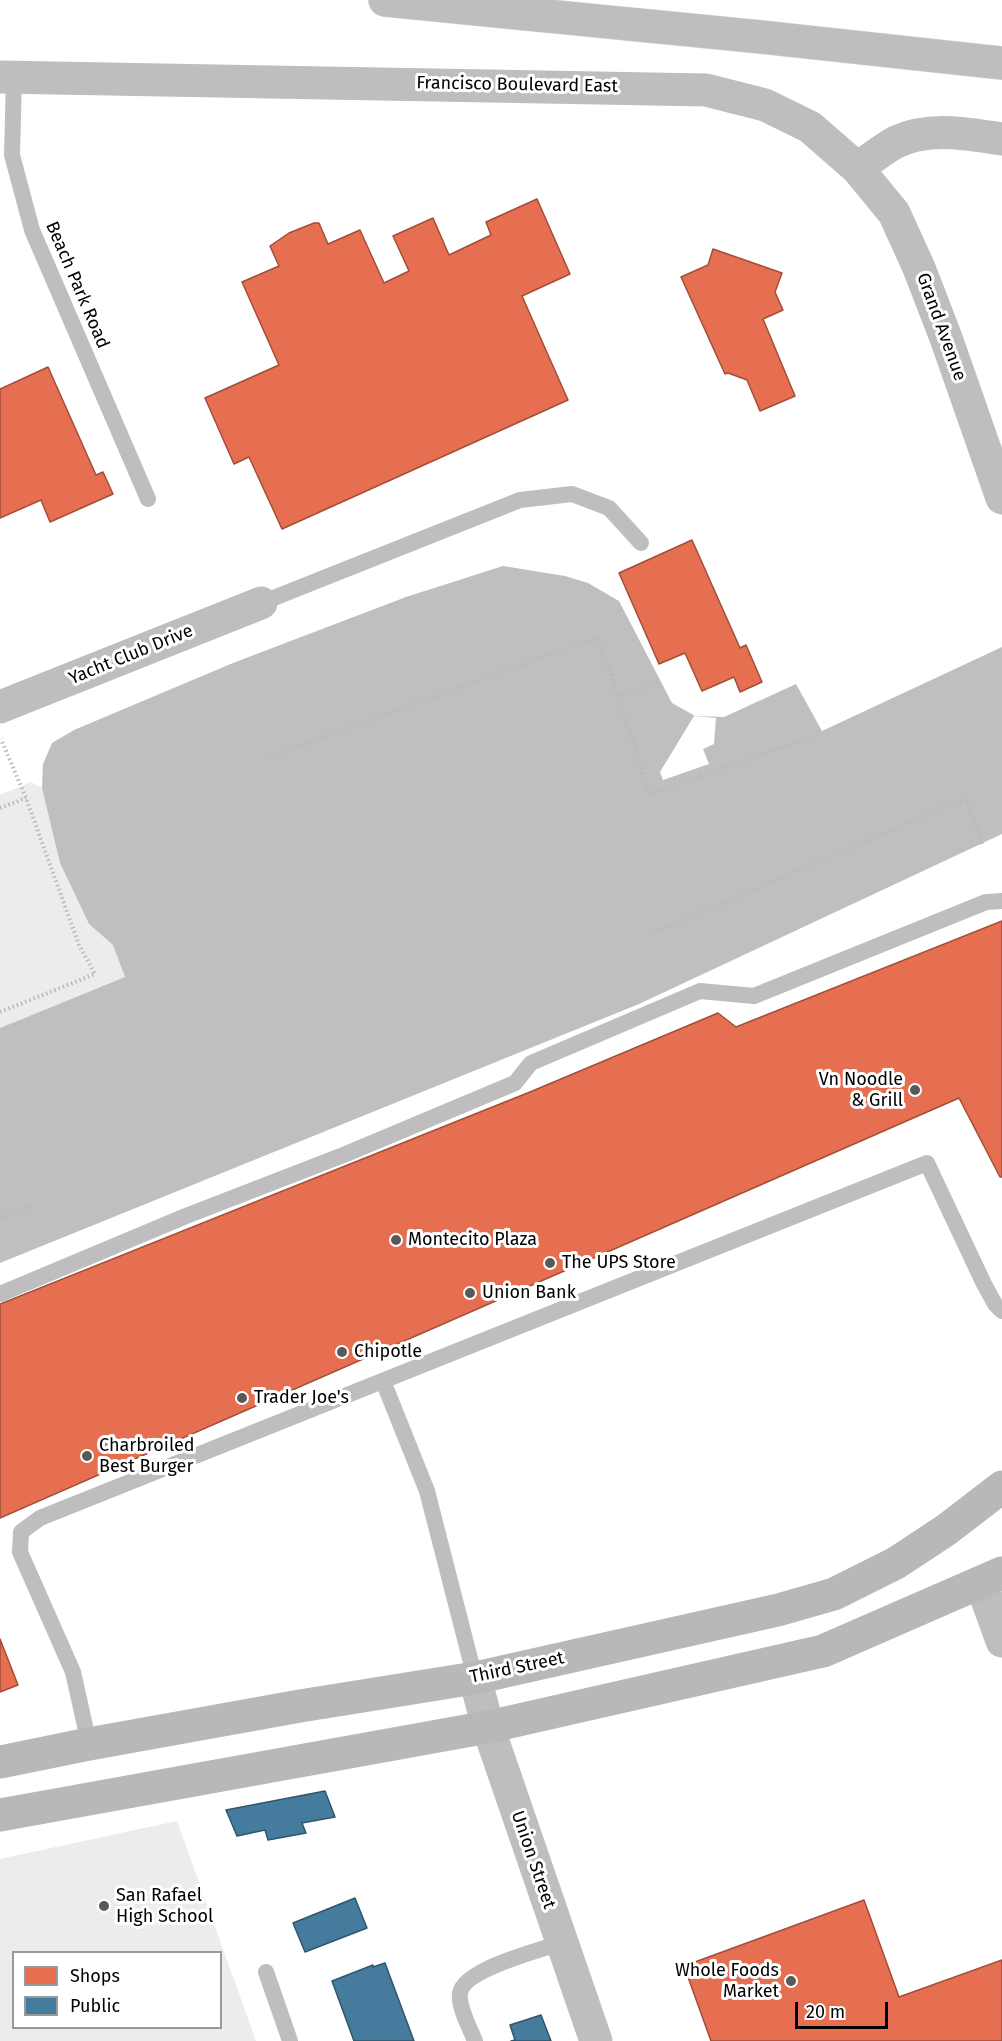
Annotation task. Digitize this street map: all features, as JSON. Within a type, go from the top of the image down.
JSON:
[{"type":"main road","points":[[385,0],[1002,63]]},
{"type":"main road","name":"Francisco Boulevard East","points":[[7,77],[706,90],[765,105],[810,127],[857,168]]},
{"type":"main road","points":[[857,168],[896,142],[929,132],[961,133],[1002,140]]},
{"type":"main road","name":"Grand Avenue","points":[[857,168],[894,213],[919,267],[1002,498]]},
{"type":"main road","name":"Yacht Club Drive","points":[[0,707],[261,603]]},
{"type":"main road","name":"Third Street","points":[[0,1762],[288,1708],[475,1678],[778,1610],[834,1594],[896,1563],[946,1530],[1002,1488]]},
{"type":"main road","points":[[0,1815],[488,1727],[823,1651],[991,1578],[1002,1641]]},
{"type":"main road","name":"Union Street","points":[[475,1678],[488,1727],[596,2041]]},
{"type":"lane","name":"Beach Park Road","points":[[7,77],[12,155],[32,230],[148,498]]},
{"type":"lane","points":[[261,603],[520,500],[572,494],[609,508],[641,543]]},
{"type":"lane","points":[[0,1294],[515,1083],[531,1063],[700,991],[754,996],[986,902],[1002,901]]},
{"type":"lane","points":[[90,1744],[73,1672],[20,1552],[21,1532],[40,1518],[927,1163],[984,1284],[995,1304],[1002,1311]]},
{"type":"lane","points":[[383,1381],[427,1491],[475,1678]]},
{"type":"lane","points":[[476,2041],[461,2003],[460,1992],[468,1980],[508,1961],[561,1943]]},
{"type":"lane","points":[[266,1972],[290,2041]]},
{"type":"path","points":[[267,758],[598,637],[650,794],[813,736]]},
{"type":"path","points":[[618,697],[660,681]]},
{"type":"path","points":[[0,737],[26,798],[79,945],[96,974],[0,1012]]},
{"type":"path","points":[[0,808],[26,798]]},
{"type":"path","points":[[654,933],[966,798],[982,844]]},
{"type":"path","points":[[0,1218],[31,1206]]},
{"type":"shaded area","points":[[503,566],[565,576],[588,583],[619,601],[672,703],[695,716],[724,717],[796,684],[822,731],[1002,647],[1002,834],[639,1004],[0,1263],[0,1028],[125,977],[113,945],[89,924],[60,863],[42,788],[43,764],[52,743],[74,730],[233,663],[406,597]]},
{"type":"shaded area","points":[[31,782],[42,788],[60,863],[89,924],[113,945],[125,977],[0,1028],[0,795]]},
{"type":"shaded area","name":"San Rafael High School","points":[[177,1821],[256,2041],[0,2041],[0,1859]]},
{"type":"pier","points":[[694,716],[716,718],[714,744],[703,749],[709,764],[663,780],[660,772]]},
{"type":"building: Shops","points":[[537,199],[570,274],[522,296],[568,400],[282,529],[249,457],[234,464],[205,398],[279,365],[242,282],[279,266],[270,246],[289,233],[319,223],[328,244],[360,230],[384,283],[409,271],[393,236],[433,218],[449,255],[491,235],[486,222]]},
{"type":"building: Shops","points":[[713,249],[782,273],[775,292],[783,310],[763,319],[795,396],[760,411],[747,380],[725,374],[681,277],[708,265]]},
{"type":"building: Shops","points":[[48,367],[96,475],[103,472],[113,494],[50,522],[41,500],[0,518],[0,389]]},
{"type":"building: Shops","points":[[692,540],[740,648],[746,645],[762,682],[740,692],[734,677],[702,691],[685,653],[659,664],[619,573]]},
{"type":"building: Shops","name":"Montecito Plaza","points":[[1002,921],[1002,1177],[959,1098],[0,1518],[0,1304],[530,1092],[718,1013],[736,1027]]},
{"type":"building: Shops","points":[[0,1639],[18,1685],[0,1692]]},
{"type":"building: Shops","name":"Whole Foods Market","points":[[864,1900],[899,1997],[1002,1960],[1002,2041],[711,2041],[684,1966]]},
{"type":"building: Public","points":[[325,1791],[335,1817],[302,1823],[306,1833],[268,1840],[265,1830],[237,1836],[226,1810]]},
{"type":"building: Public","points":[[355,1898],[367,1928],[305,1952],[293,1923]]},
{"type":"building: Public","points":[[385,1963],[414,2041],[354,2041],[332,1981],[373,1965],[373,1967]]},
{"type":"building: Public","points":[[541,2015],[551,2041],[511,2041],[515,2040],[510,2025]]},
{"type":"place","name":"Vn Noodle & Grill","points":[[915,1090]]},
{"type":"place","name":"Montecito Plaza","points":[[396,1240]]},
{"type":"place","name":"The UPS Store","points":[[550,1263]]},
{"type":"place","name":"Union Bank","points":[[470,1293]]},
{"type":"place","name":"Chipotle","points":[[342,1352]]},
{"type":"place","name":"Trader Joe's","points":[[242,1398]]},
{"type":"place","name":"Charbroiled Best Burger","points":[[87,1456]]},
{"type":"place","name":"San Rafael High School","points":[[104,1906]]},
{"type":"place","name":"Whole Foods Market","points":[[791,1981]]}]
